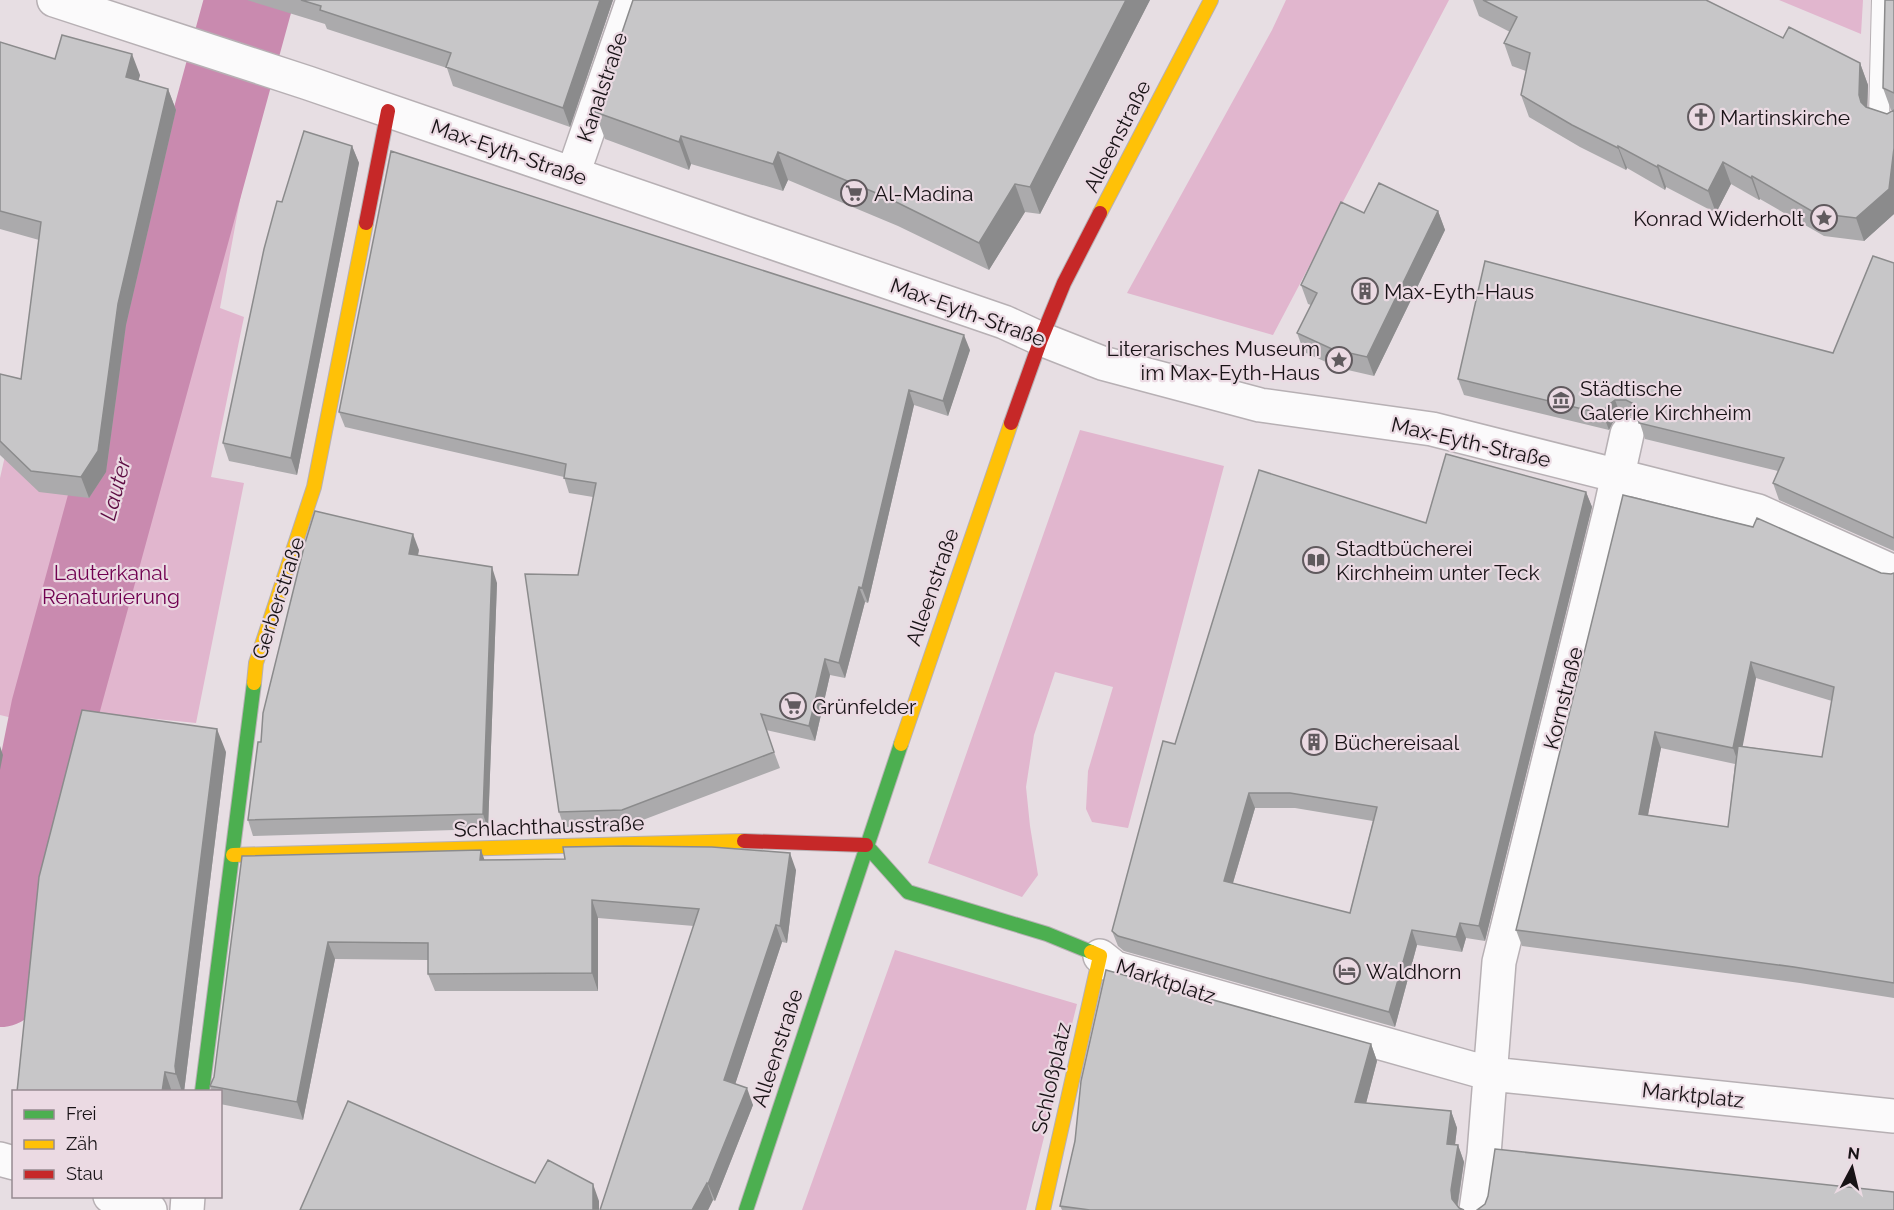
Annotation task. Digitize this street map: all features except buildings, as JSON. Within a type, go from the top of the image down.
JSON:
[{"type":"street","name":"Max-Eyth-Straße","points":[[54,0],[214,51],[993,318],[1102,363],[1260,405],[1432,429],[1758,511],[1894,572]]},
{"type":"street","name":"Kanalstraße","points":[[573,174],[633,0]]},
{"type":"street","name":"Alleenstraße","points":[[746,1210],[866,845],[1041,339],[1064,283],[1211,0]]},
{"type":"street","name":"Gerberstraße","points":[[202,1090],[256,663],[314,487],[388,111]]},
{"type":"street","name":"Kornstraße","points":[[1491,1074],[1499,962],[1627,434]]},
{"type":"street","name":"Schlachthausstraße","points":[[233,855],[756,841],[866,845]]},
{"type":"street","name":"Marktplatz","points":[[866,845],[909,892],[1047,933],[1100,956],[1115,968],[1491,1074],[1894,1116]]},
{"type":"street","name":"Schloßplatz","points":[[1043,1210],[1100,956]]},
{"type":"street","points":[[1476,1210],[1484,1154],[1491,1074]]},
{"type":"street","points":[[113,1198],[150,1210]]},
{"type":"lane","points":[[1882,0],[1879,118],[1894,124]]},
{"type":"green space","points":[[1286,0],[1449,0],[1273,335],[1127,293],[1272,30]]},
{"type":"green space","points":[[1779,0],[1863,0],[1861,34]]},
{"type":"green space","name":"Lauterkanal Renaturierung","points":[[187,130],[249,151],[220,308],[244,317],[211,477],[244,483],[196,723],[86,712],[29,722],[0,715],[0,478],[5,456],[126,474]]},
{"type":"green space","points":[[1080,430],[1224,466],[1128,828],[1092,822],[1086,809],[1088,771],[1113,687],[1055,672],[1034,735],[1026,787],[1038,875],[1022,897],[928,863]]},
{"type":"green space","points":[[895,950],[1077,1004],[1026,1210],[802,1210]]},
{"type":"waterway","name":"Lauter","points":[[0,983],[55,709],[249,0]]},
{"type":"traffic: fast","points":[[202,1090],[254,683]]},
{"type":"traffic: fast","points":[[746,1210],[901,744]]},
{"type":"traffic: fast","points":[[866,845],[908,892],[1047,934],[1091,952]]},
{"type":"traffic: slow","points":[[1100,213],[1211,0]]},
{"type":"traffic: slow","points":[[254,683],[256,663],[314,487],[366,223]]},
{"type":"traffic: slow","points":[[901,744],[1011,423]]},
{"type":"traffic: slow","points":[[233,855],[744,841]]},
{"type":"traffic: slow","points":[[1043,1210],[1100,956],[1091,952]]},
{"type":"traffic: jam","points":[[366,223],[388,111]]},
{"type":"traffic: jam","points":[[1011,423],[1064,283],[1100,213]]},
{"type":"traffic: jam","points":[[744,841],[866,845]]},
{"type":"place","name":"Martinskirche","points":[[1701,117]]},
{"type":"place","name":"Al-Madina","points":[[854,193]]},
{"type":"place","name":"Konrad Widerholt","points":[[1824,218]]},
{"type":"place","name":"Max-Eyth-Haus","points":[[1365,291]]},
{"type":"place","name":"Literarisches Museum im Max-Eyth-Haus","points":[[1339,360]]},
{"type":"place","name":"Städtische Galerie Kirchheim","points":[[1561,400]]},
{"type":"place","name":"Stadtbücherei Kirchheim unter Teck","points":[[1316,560]]},
{"type":"place","name":"Grünfelder","points":[[793,706]]},
{"type":"place","name":"Büchereisaal","points":[[1314,742]]},
{"type":"place","name":"Waldhorn","points":[[1347,971]]}]
